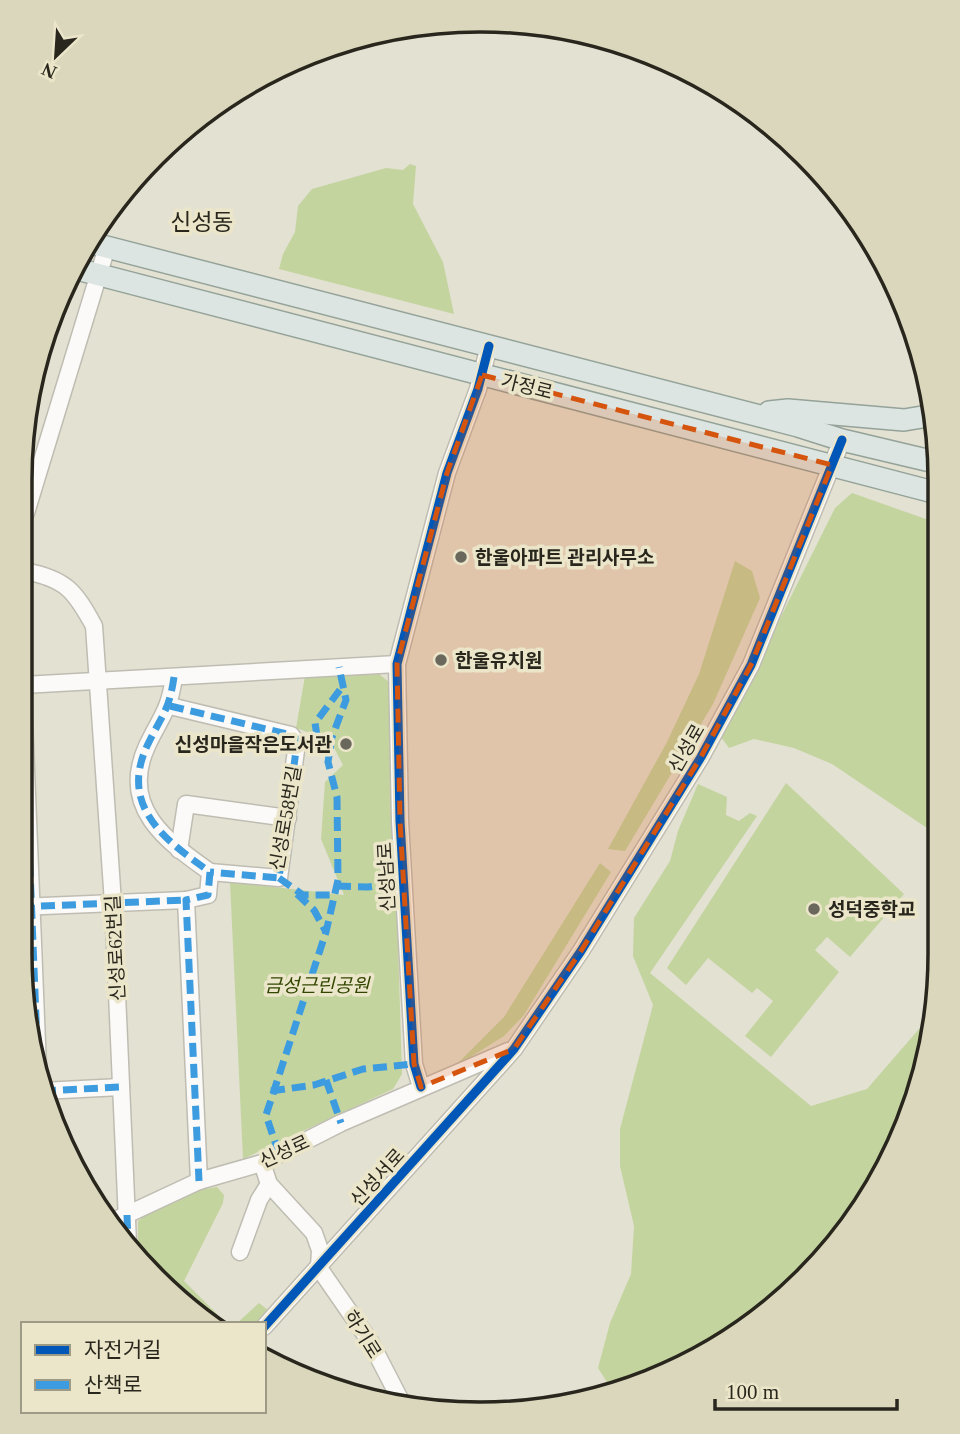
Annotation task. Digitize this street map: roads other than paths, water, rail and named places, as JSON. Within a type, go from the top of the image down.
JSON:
[{"type":"main road","name":"가정로","points":[[99,245],[928,460]]},
{"type":"main road","name":"가정로","points":[[84,271],[928,491]]},
{"type":"main road","points":[[748,414],[788,410],[904,420],[924,417]]},
{"type":"street","points":[[32,494],[100,275],[99,245]]},
{"type":"street","name":"신성남로","points":[[421,1087],[414,1065],[402,845],[397,664],[447,473],[482,375],[489,346]]},
{"type":"street","name":"신성로","points":[[118,1219],[152,1200],[199,1181],[262,1163],[421,1087],[513,1048],[581,951],[714,736],[751,665],[842,440]]},
{"type":"street","points":[[32,573],[51,578],[77,594],[94,626],[98,681]]},
{"type":"street","points":[[32,685],[397,664]]},
{"type":"street","name":"신성로58번길","points":[[170,706],[291,735],[297,743],[279,878],[211,872],[160,834],[145,812],[140,794],[139,768],[147,746],[170,706],[174,677]]},
{"type":"street","name":"신성로62번길","points":[[98,681],[113,903],[128,1231]]},
{"type":"street","points":[[178,850],[186,804],[288,818]]},
{"type":"street","points":[[32,907],[187,900],[208,895],[211,872]]},
{"type":"street","points":[[187,900],[199,1181]]},
{"type":"street","name":"신성서로","points":[[266,1325],[513,1048]]},
{"type":"street","points":[[53,1090],[121,1087]]},
{"type":"street","points":[[262,1163],[269,1184],[314,1233],[320,1250],[319,1268]]},
{"type":"street","points":[[240,1252],[259,1200],[269,1184]]},
{"type":"street","name":"하기로","points":[[319,1268],[370,1343],[398,1395]]},
{"type":"place","name":"한울아파트 관리사무소","points":[[461,557]]},
{"type":"place","name":"한울유치원","points":[[441,660]]},
{"type":"place","name":"신성마을작은도서관","points":[[346,744]]},
{"type":"place","name":"성덕중학교","points":[[814,909]]},
{"type":"district","name":"신성동","points":[[202,222]]},
{"type":"park label","name":"금성근린공원","points":[[317,985]]}]
